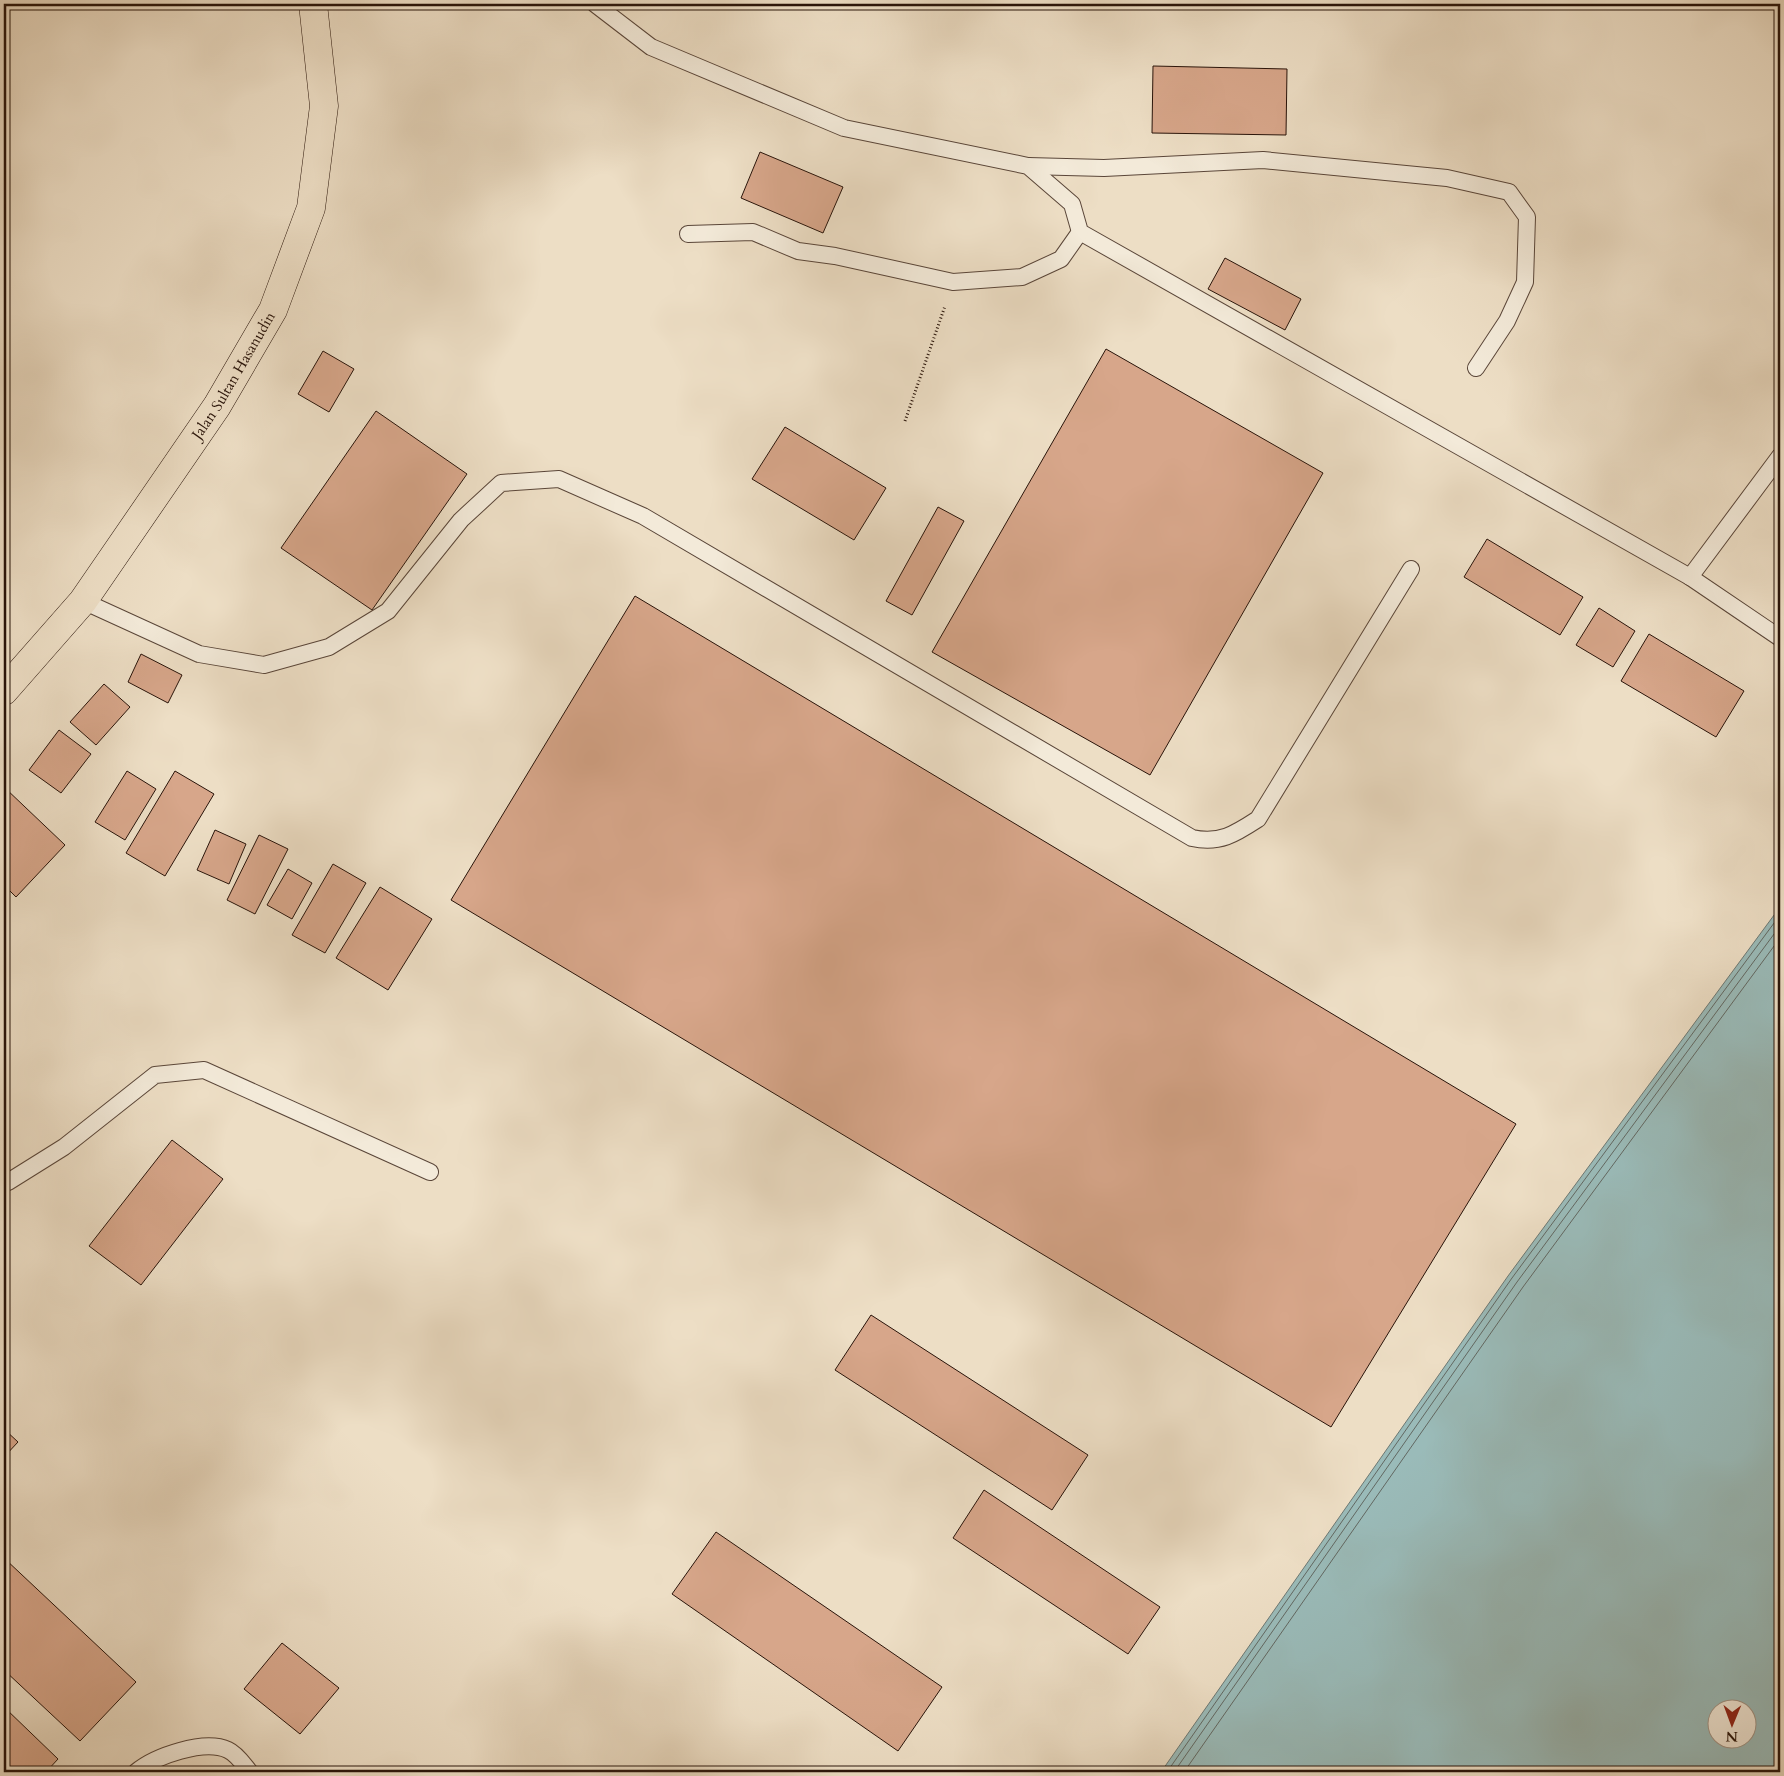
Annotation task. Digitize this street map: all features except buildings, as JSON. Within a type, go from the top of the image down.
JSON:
[{"type":"main road","name":"Jalan Sultan Hasanudin","points":[[4,691],[84,601],[217,406],[273,310],[311,208],[324,106],[313,4]]},
{"type":"lane","points":[[594,4],[651,47],[844,128],[1028,166],[1104,168],[1263,160],[1448,178],[1509,192],[1527,217],[1524,282],[1507,321],[1476,368]]},
{"type":"lane","points":[[1028,166],[1072,204],[1080,232],[1690,577],[1780,638]]},
{"type":"lane","points":[[688,234],[753,232],[798,251],[835,256],[953,282],[1022,277],[1061,259],[1080,232]]},
{"type":"lane","points":[[1690,577],[1780,456]]},
{"type":"lane","points":[[84,601],[199,654],[264,665],[328,647],[388,611],[461,520],[501,483],[560,479],[643,516],[1192,838],[1208,841],[1233,835],[1258,819],[1411,569]]},
{"type":"lane","points":[[4,1182],[8,1182],[64,1147],[155,1075],[204,1070],[430,1172]]},
{"type":"lane","points":[[136,1772],[146,1764],[177,1752],[210,1746],[230,1751],[250,1772]]},
{"type":"path","points":[[905,421],[939,329],[953,282]]},
{"type":"water","points":[[1780,907],[1780,1772],[1161,1772],[1508,1276]]}]
